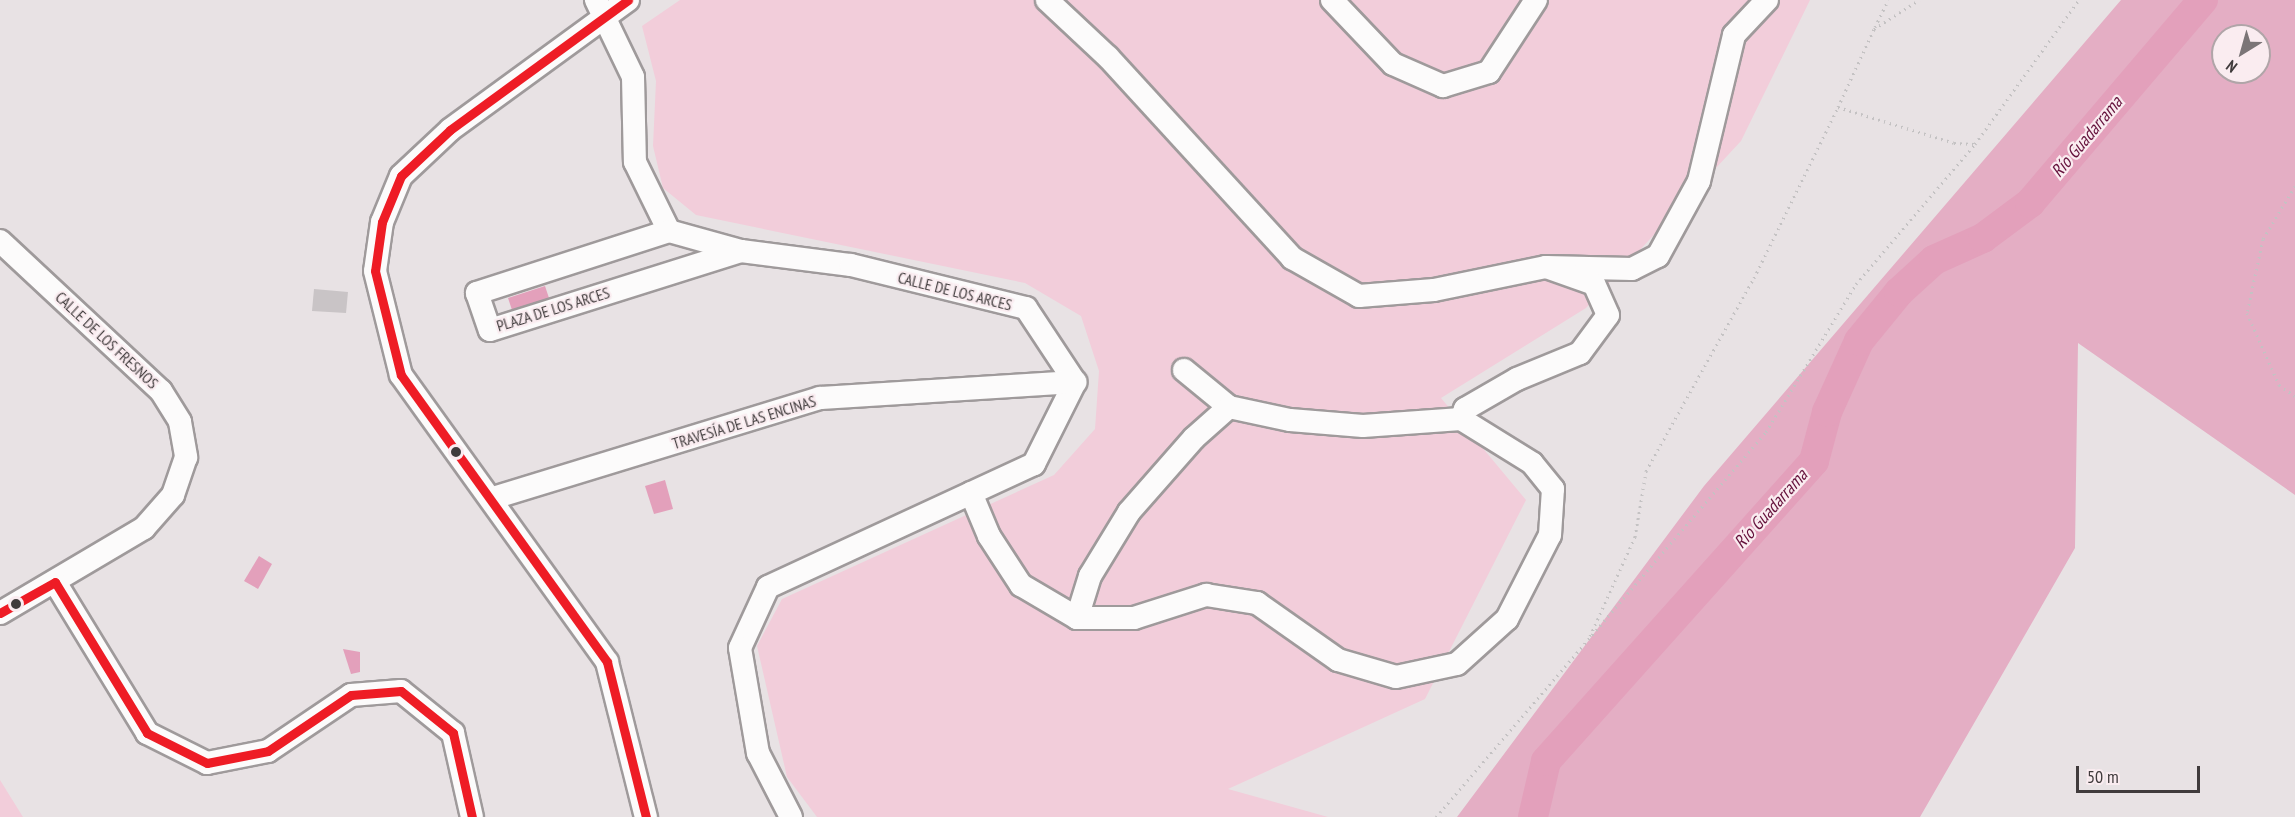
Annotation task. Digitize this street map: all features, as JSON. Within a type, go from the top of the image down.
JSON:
[{"type":"street","points":[[628,0],[601,8],[450,130],[401,176],[382,222],[375,271],[401,375],[493,498],[607,662],[646,817]]},
{"type":"street","points":[[1047,0],[1108,57],[1292,258],[1359,296],[1434,290],[1546,267],[1632,269],[1658,256],[1699,181],[1734,35],[1767,0]]},
{"type":"street","points":[[1335,1],[1393,64],[1443,86],[1490,72],[1536,0]]},
{"type":"street","points":[[601,8],[633,77],[634,162],[669,231]]},
{"type":"street","name":"PLAZA DE LOS ARCES","points":[[669,231],[477,293],[490,330],[741,251]]},
{"type":"street","name":"CALLE DE LOS ARCES","points":[[669,231],[741,251],[851,265],[1026,308],[1075,382]]},
{"type":"street","name":"CALLE DE LOS FRESNOS","points":[[0,241],[161,391],[180,422],[186,456],[173,495],[144,528],[0,614]]},
{"type":"street","points":[[1461,419],[1465,410],[1516,379],[1580,353],[1608,315],[1594,284],[1546,267]]},
{"type":"street","points":[[971,493],[989,536],[1021,585],[1077,618],[1134,618],[1206,595],[1257,603],[1338,660],[1396,677],[1457,664],[1507,619],[1550,535],[1553,489],[1532,463],[1461,419],[1363,426],[1290,420],[1229,407],[1184,370]]},
{"type":"street","points":[[791,817],[758,753],[740,648],[768,587],[1034,464],[1075,382]]},
{"type":"street","name":"TRAVESÍA DE LAS ENCINAS","points":[[493,498],[820,398],[1075,382]]},
{"type":"street","points":[[1077,618],[1090,576],[1129,512],[1194,438],[1229,407]]},
{"type":"street","points":[[55,582],[147,733],[207,763],[268,751],[351,695],[401,691],[453,733],[472,817]]},
{"type":"path","points":[[1588,640],[1635,537],[1646,471],[1754,278],[1888,0]]},
{"type":"path","points":[[1874,28],[1919,0]]},
{"type":"path","points":[[1436,817],[1766,432],[1856,284],[1975,144],[2079,0]]},
{"type":"path","points":[[1838,107],[1954,144],[1975,144]]},
{"type":"path","points":[[2295,186],[2263,240],[2247,313],[2279,384],[2295,396]]},
{"type":"shaded area","points":[[680,0],[1810,0],[1741,141],[1586,308],[1441,398],[1526,500],[1425,699],[1228,789],[1328,817],[817,817],[787,777],[757,646],[782,599],[1054,475],[1095,429],[1099,371],[1081,316],[1025,283],[696,215],[663,188],[653,146],[656,81],[642,26]]},
{"type":"shaded area","points":[[2121,0],[2295,0],[2295,495],[2078,343],[2075,548],[1920,817],[1457,817],[1704,486]]},
{"type":"shaded area","points":[[545,286],[550,301],[513,313],[508,298]]},
{"type":"shaded area","points":[[665,480],[673,509],[654,514],[645,486]]},
{"type":"shaded area","points":[[259,556],[272,564],[258,589],[244,581]]},
{"type":"shaded area","points":[[343,649],[360,652],[360,672],[351,674]]},
{"type":"shaded area","points":[[0,780],[23,817],[0,817]]},
{"type":"building","points":[[314,289],[348,292],[346,313],[312,311]]},
{"type":"waterway","name":"Río Guadarrama","points":[[1533,817],[1546,761],[1814,461],[1827,412],[1859,341],[1899,292],[1934,260],[1983,238],[2030,203],[2203,0]]},
{"type":"transit line","points":[[628,0],[450,130],[401,176],[382,222],[375,271],[401,375],[607,662],[646,817]]},
{"type":"transit line","points":[[0,613],[55,582],[147,733],[207,763],[268,751],[351,695],[401,691],[453,733],[472,817]]}]
